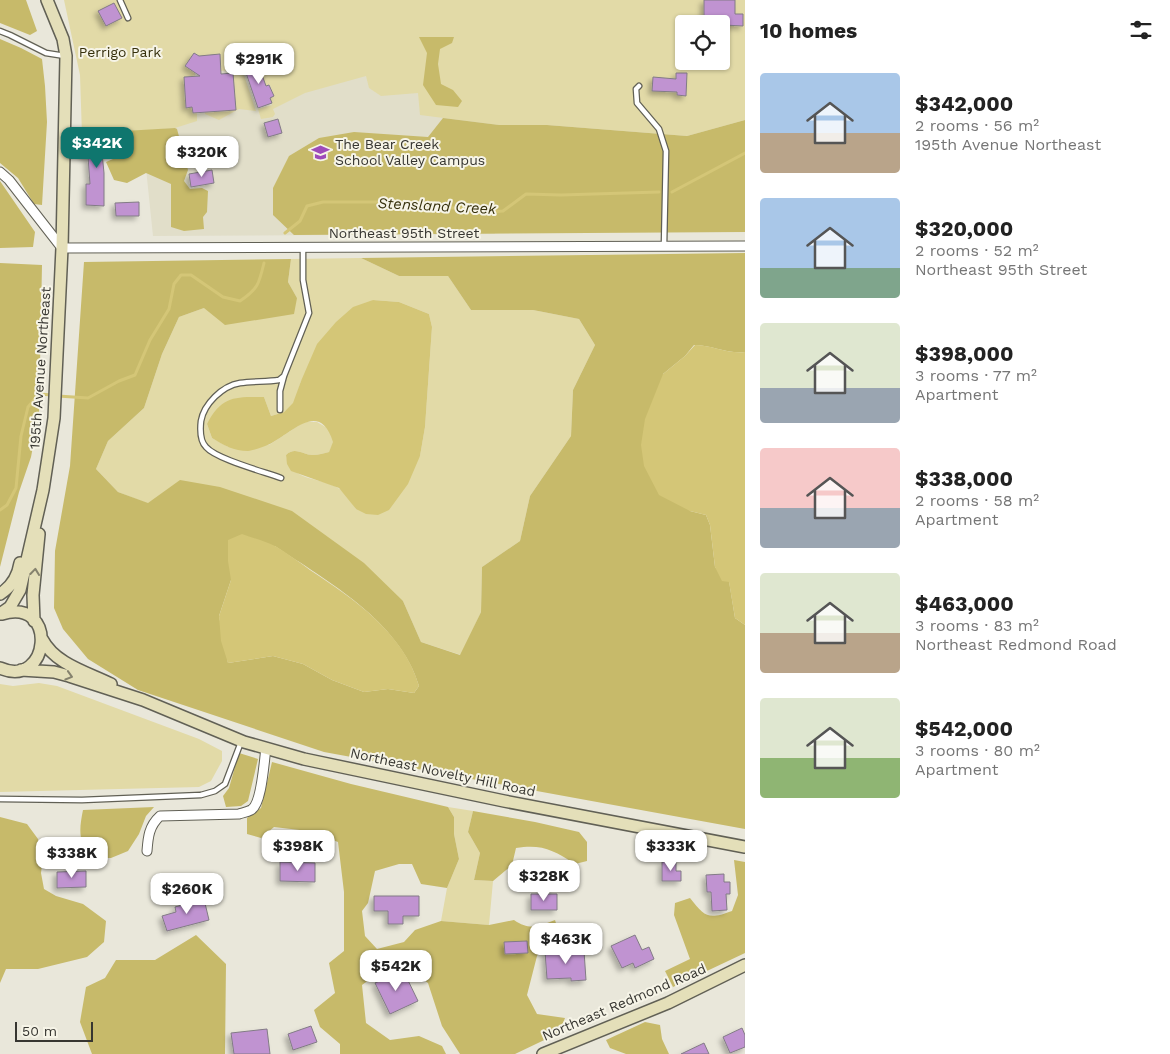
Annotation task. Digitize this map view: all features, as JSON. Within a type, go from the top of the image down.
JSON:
[{"type":"street","name":"195th Avenue Northeast","points":[[43,490],[54,418],[62,248],[66,56],[63,39],[47,0]]},
{"type":"street","points":[[0,172],[9,180],[62,248]]},
{"type":"street","name":"Northeast 95th Street","points":[[62,248],[745,246]]},
{"type":"street","points":[[0,594],[16,577],[33,514],[43,490]]},
{"type":"street","points":[[0,614],[10,607],[20,590],[43,490]]},
{"type":"street","points":[[34,621],[33,595],[43,490]]},
{"type":"street","points":[[0,614],[18,612],[34,621]]},
{"type":"street","name":"Northeast Novelty Hill Road","points":[[34,621],[40,629],[42,639],[47,647],[60,659],[143,700],[241,741],[304,758],[504,801],[745,847]]},
{"type":"street","points":[[21,670],[37,658],[41,649],[42,639]]},
{"type":"street","name":"Northeast Novelty Hill Road","points":[[0,668],[12,671],[54,672],[143,700]]},
{"type":"street","points":[[146,851],[153,823],[160,816],[239,814],[256,806],[266,748]]},
{"type":"street","name":"Northeast Redmond Road","points":[[543,1054],[668,1003],[745,965]]},
{"type":"lane","points":[[120,0],[128,18]]},
{"type":"lane","points":[[0,32],[10,34],[46,53],[66,56]]},
{"type":"lane","points":[[639,86],[636,89],[637,103],[659,129],[666,152],[664,246]]},
{"type":"lane","points":[[280,410],[280,391],[284,376],[309,313],[303,280],[303,247]]},
{"type":"lane","points":[[281,478],[217,455],[206,447],[201,436],[200,425],[203,412],[222,391],[239,383],[279,380],[284,376]]},
{"type":"lane","points":[[0,799],[82,800],[201,795],[214,791],[225,784],[241,741]]},
{"type":"shaded area","points":[[0,0],[26,0],[37,31],[30,35],[0,23]]},
{"type":"shaded area","name":"The Bear Creek School Valley Campus","points":[[163,37],[502,37],[495,234],[153,236],[142,130]]},
{"type":"shaded area","points":[[419,37],[454,37],[452,43],[440,49],[438,64],[441,84],[453,90],[462,101],[458,107],[436,105],[423,85],[427,53]]},
{"type":"shaded area","points":[[0,39],[42,59],[47,122],[42,205],[34,204],[18,178],[0,163]]},
{"type":"shaded area","points":[[443,118],[499,125],[547,125],[687,136],[745,120],[745,232],[294,235],[273,215],[273,188],[289,156],[319,138],[354,132],[428,137]]},
{"type":"shaded area","points":[[177,129],[188,170],[184,181],[190,189],[202,188],[208,191],[207,212],[203,217],[204,229],[184,231],[171,227],[171,184],[146,173],[127,183],[114,180],[106,162],[120,156],[124,131]]},
{"type":"shaded area","points":[[0,181],[35,232],[33,247],[0,248]]},
{"type":"shaded area","points":[[745,253],[745,352],[732,352],[694,345],[685,356],[663,374],[690,511],[706,515],[710,525],[715,567],[729,581],[735,618],[745,625],[745,829],[324,752],[138,690],[88,659],[63,629],[54,608],[55,551],[70,466],[84,262],[291,259],[288,282],[297,298],[294,314],[225,325],[204,308],[179,317],[162,354],[144,408],[108,441],[96,469],[118,492],[148,503],[180,480],[220,487],[292,511],[364,563],[403,601],[421,642],[460,655],[481,612],[482,567],[520,541],[530,496],[571,436],[573,390],[595,345],[579,319],[533,310],[471,310],[448,276],[399,276],[361,258]],"holes":[[[275,546],[338,589],[379,622],[396,642],[409,663],[419,686],[414,693],[388,689],[364,692],[332,680],[303,664],[273,656],[228,663],[219,616],[231,580]]]},
{"type":"shaded area","points":[[0,263],[42,265],[39,415],[31,457],[19,492],[0,567]]},
{"type":"shaded area","points":[[373,300],[399,302],[429,314],[432,327],[425,427],[420,456],[408,484],[389,510],[378,515],[366,514],[356,509],[339,488],[291,471],[287,464],[286,455],[289,452],[296,451],[313,455],[329,452],[333,442],[328,430],[321,423],[313,421],[305,423],[270,444],[248,451],[229,447],[212,438],[207,424],[218,408],[224,403],[238,398],[264,397],[271,416],[284,412],[293,403],[317,344],[336,322],[353,307]]},
{"type":"shaded area","points":[[695,345],[732,352],[745,352],[745,625],[735,618],[729,582],[722,581],[715,567],[710,525],[706,515],[690,511],[659,495],[644,466],[641,445],[645,419],[663,374]]},
{"type":"shaded area","points":[[242,534],[275,546],[360,605],[390,634],[402,650],[412,667],[419,686],[414,693],[388,689],[364,692],[332,680],[303,664],[273,656],[228,663],[221,641],[219,616],[231,580],[228,561],[228,540]]},
{"type":"shaded area","points":[[239,753],[258,759],[248,801],[241,806],[226,807],[223,796],[229,788]]},
{"type":"shaded area","points":[[272,762],[351,784],[448,807],[454,817],[454,834],[459,859],[447,888],[421,884],[412,864],[399,864],[375,871],[368,903],[362,911],[365,936],[377,949],[404,942],[415,930],[441,921],[489,925],[514,920],[525,925],[534,926],[555,920],[559,933],[546,940],[537,956],[527,995],[537,1014],[565,1018],[559,1033],[515,1054],[460,1054],[442,1026],[428,983],[403,964],[380,972],[362,985],[366,1023],[390,1040],[419,1036],[442,1046],[446,1054],[340,1054],[340,1044],[320,1027],[314,1010],[335,993],[329,963],[344,951],[344,892],[338,842],[308,831],[274,827],[261,838],[247,834],[247,818],[261,808]]},
{"type":"shaded area","points":[[154,807],[146,816],[139,834],[128,851],[111,858],[91,858],[84,846],[81,835],[83,810]]},
{"type":"shaded area","points":[[473,811],[579,832],[587,842],[587,861],[575,864],[547,849],[533,847],[516,848],[512,865],[493,881],[474,880],[480,853],[468,832]]},
{"type":"shaded area","points":[[0,817],[27,824],[38,839],[43,857],[41,873],[44,889],[56,896],[83,904],[106,921],[104,942],[87,957],[38,969],[6,969],[0,983]]},
{"type":"shaded area","points":[[734,860],[745,862],[745,953],[673,987],[665,971],[690,959],[674,915],[675,903],[690,898],[704,913],[712,916],[732,911],[738,895]]},
{"type":"shaded area","points":[[196,935],[226,964],[225,1054],[92,1054],[80,1022],[86,987],[105,978],[116,960],[155,960]]},
{"type":"shaded area","points":[[645,1022],[660,1025],[662,1039],[669,1054],[626,1054],[610,1048],[606,1040]]},
{"type":"green space","name":"Perrigo Park","points":[[64,0],[745,0],[745,120],[687,136],[547,125],[499,125],[420,115],[418,93],[381,96],[369,88],[366,76],[305,93],[273,109],[275,114],[273,117],[261,119],[258,109],[272,105],[270,98],[274,96],[270,85],[266,86],[255,57],[231,70],[221,71],[220,54],[204,59],[195,53],[186,66],[195,72],[195,76],[184,77],[186,108],[192,107],[193,112],[197,112],[197,121],[175,128],[82,135],[80,75]]},
{"type":"green space","points":[[233,72],[243,72],[256,111],[239,109],[219,120],[205,114],[203,94],[235,104]]},
{"type":"green space","points":[[361,258],[399,276],[448,276],[471,310],[533,310],[579,319],[595,345],[573,390],[571,436],[530,496],[520,541],[482,567],[481,612],[461,655],[421,642],[403,601],[118,492],[96,469],[108,441],[144,408],[162,354],[179,317],[204,308],[297,298],[288,282],[291,259]],"holes":[[[373,300],[399,302],[429,314],[432,327],[425,427],[420,456],[356,509],[341,490],[331,484],[299,474],[288,463],[286,455],[289,452],[293,451],[309,455],[329,452],[334,442],[329,429],[317,422],[304,422],[269,445],[228,447],[212,438],[207,424],[264,397],[271,416],[284,412],[294,403],[301,381]]]},
{"type":"green space","points":[[39,683],[57,686],[199,739],[222,751],[222,761],[211,781],[199,787],[0,792],[0,684],[13,686]]},
{"type":"green space","points":[[448,807],[473,811],[468,832],[480,853],[474,880],[493,881],[489,925],[441,921],[447,888],[459,859],[454,834],[454,817]]},
{"type":"building","points":[[704,0],[735,0],[735,14],[743,14],[743,26],[730,25],[730,15],[704,15]]},
{"type":"building","points":[[114,3],[122,18],[106,26],[98,11]]},
{"type":"building","points":[[194,53],[199,56],[220,54],[221,74],[233,73],[236,110],[193,113],[192,107],[186,108],[184,77],[200,76],[185,66]]},
{"type":"building","points":[[257,61],[266,86],[269,85],[274,96],[270,98],[272,103],[258,108],[245,70],[248,69],[247,64]]},
{"type":"building","points":[[676,73],[687,73],[686,96],[677,95],[677,92],[652,91],[653,77],[676,79]]},
{"type":"building","points":[[278,119],[282,133],[268,137],[264,123]]},
{"type":"building","points":[[117,139],[118,151],[102,153],[104,206],[86,205],[86,184],[90,184],[88,157],[83,157],[82,142]]},
{"type":"building","points":[[212,170],[214,183],[191,187],[189,174]]},
{"type":"building","points":[[139,202],[139,216],[116,216],[115,203]]},
{"type":"building","points":[[676,861],[676,871],[681,871],[681,881],[662,881],[662,862]]},
{"type":"building","points":[[280,862],[315,863],[315,882],[280,881]]},
{"type":"building","points":[[86,871],[86,887],[57,888],[57,872]]},
{"type":"building","points":[[724,874],[724,882],[730,882],[730,894],[726,894],[727,910],[712,911],[711,892],[707,892],[706,875]]},
{"type":"building","points":[[531,894],[557,894],[557,910],[531,910]]},
{"type":"building","points":[[374,896],[419,896],[419,916],[403,916],[403,924],[388,924],[388,911],[374,911]]},
{"type":"building","points":[[204,899],[209,920],[167,931],[162,916],[176,912],[175,907]]},
{"type":"building","points":[[635,935],[642,950],[649,947],[654,959],[635,968],[633,963],[622,968],[611,946]]},
{"type":"building","points":[[527,941],[528,953],[505,954],[504,942]]},
{"type":"building","points":[[584,951],[586,980],[571,981],[571,978],[547,979],[545,952]]},
{"type":"building","points":[[403,970],[418,1001],[390,1014],[375,983]]},
{"type":"building","points":[[311,1026],[317,1042],[293,1050],[288,1034]]},
{"type":"building","points":[[742,1028],[745,1035],[745,1047],[730,1053],[723,1037]]},
{"type":"building","points":[[267,1029],[270,1054],[234,1054],[231,1033]]},
{"type":"building","points":[[704,1043],[709,1054],[681,1054]]},
{"type":"waterway","name":"Stensland Creek","points":[[672,192],[745,153]]},
{"type":"waterway","name":"Stensland Creek","points":[[285,233],[300,221],[307,206],[323,202],[401,202],[489,212],[503,211],[526,194],[561,195],[659,192]]},
{"type":"waterway","name":"Stensland Creek","points":[[58,396],[88,398],[119,381],[135,375],[150,340],[169,309],[174,284],[181,275],[191,275],[223,297],[240,301],[251,293],[257,285],[264,263]]},
{"type":"waterway","name":"Stensland Creek","points":[[0,510],[7,505],[16,488],[21,436],[28,407],[39,394],[52,395]]},
{"type":"place","name":"The Bear Creek School Valley Campus","points":[[321,152]]}]
